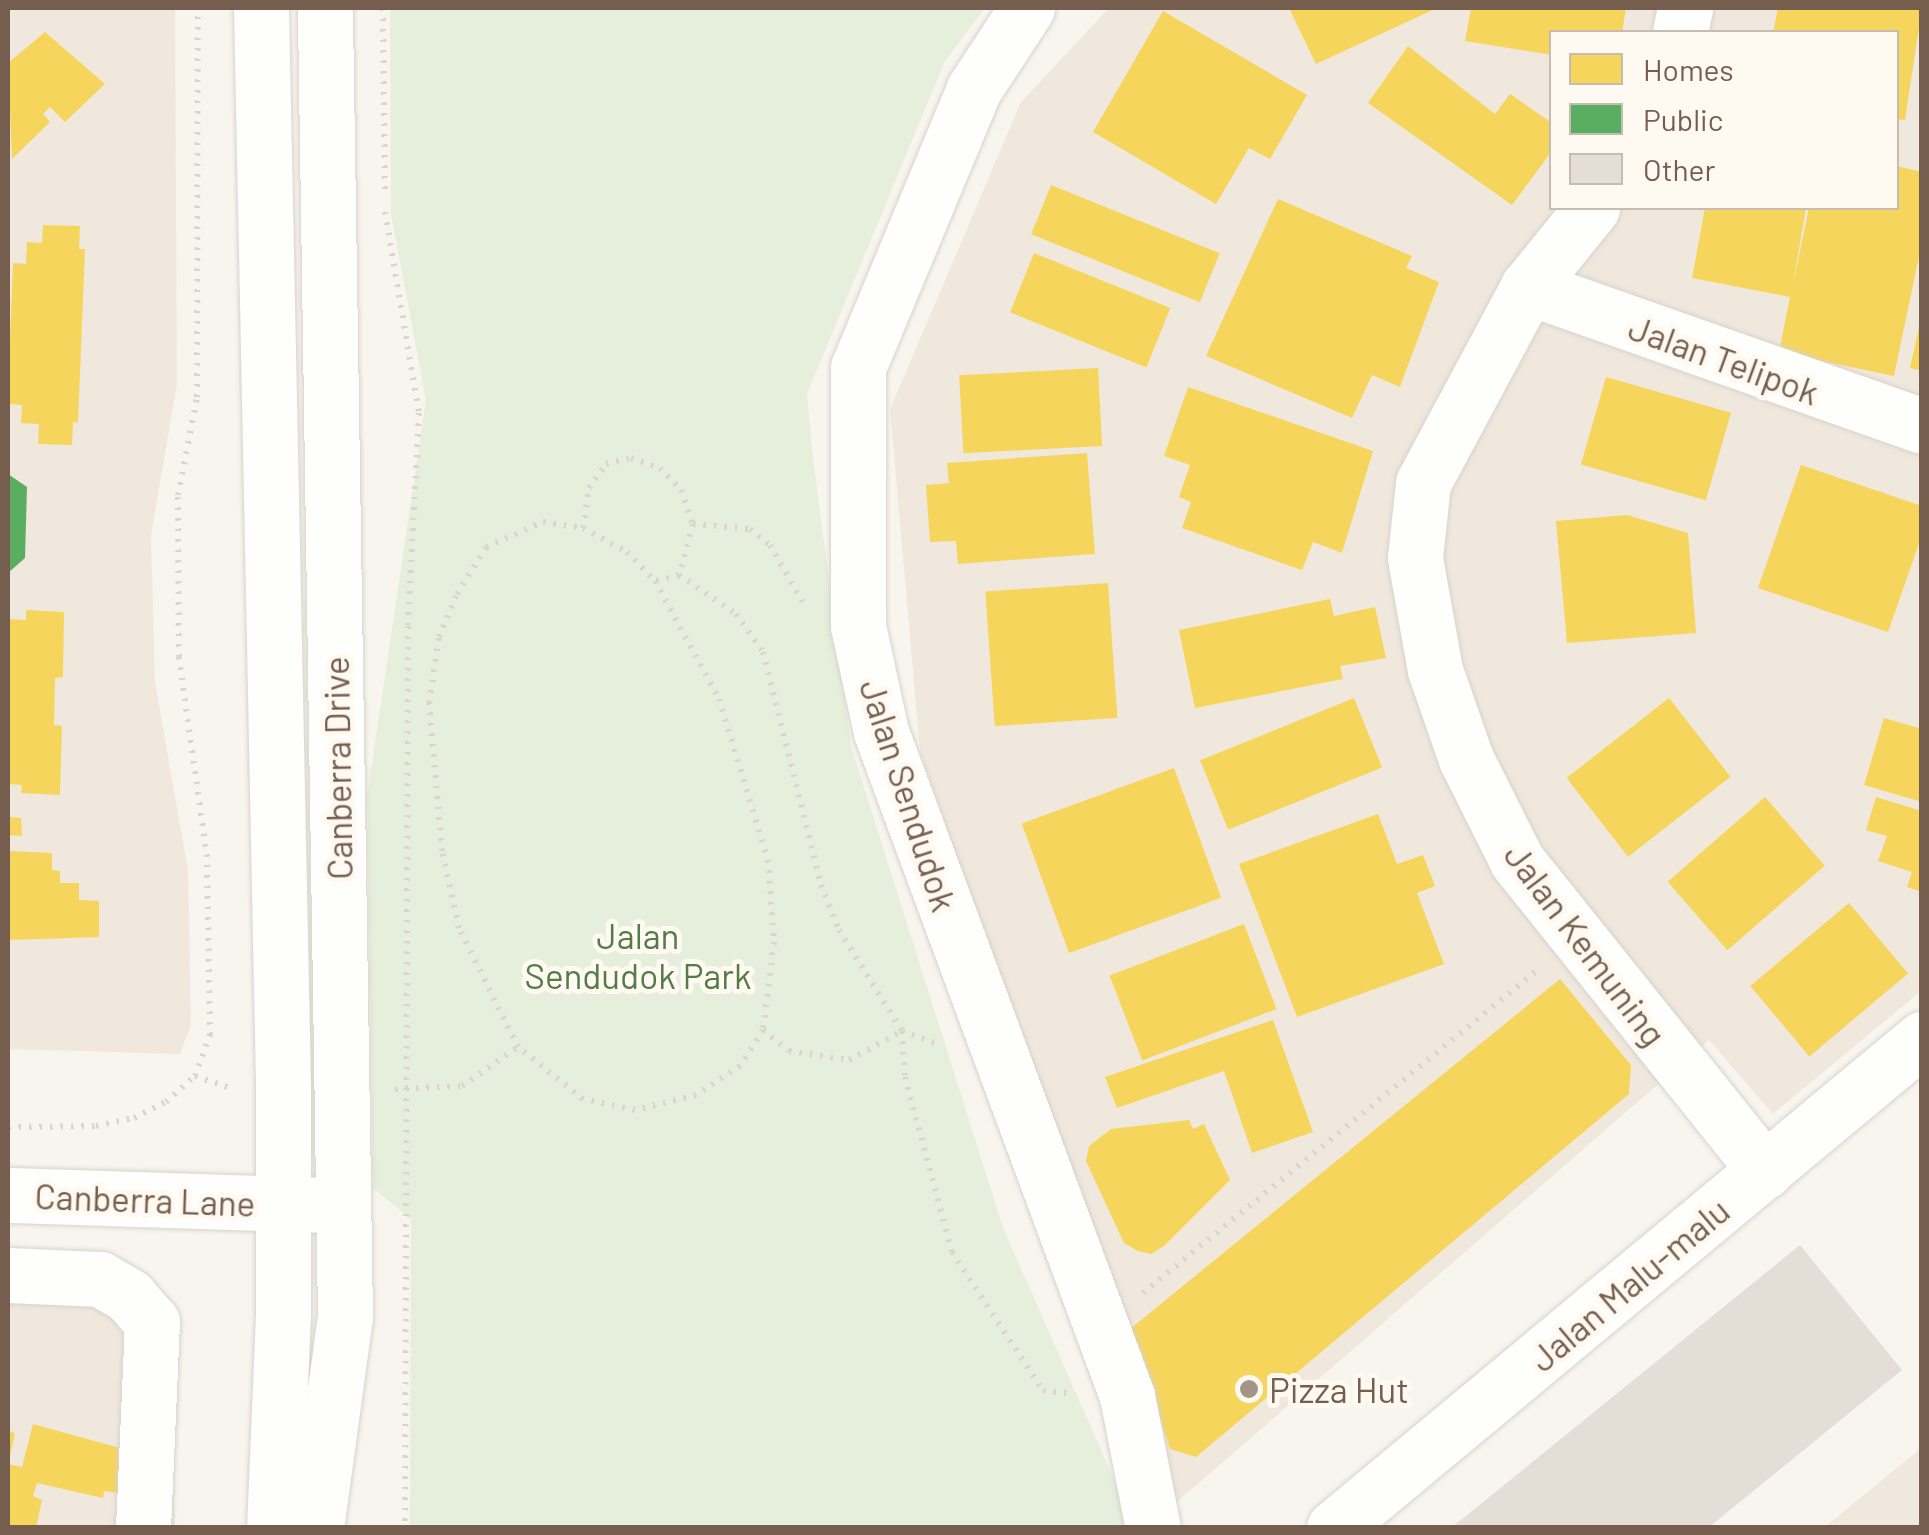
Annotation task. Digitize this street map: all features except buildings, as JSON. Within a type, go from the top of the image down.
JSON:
[{"type":"street","name":"Canberra Drive","points":[[261,8],[284,1204],[274,1528]]},
{"type":"street","name":"Canberra Drive","points":[[316,1528],[345,1317],[324,8]]},
{"type":"street","name":"Jalan Sendudok","points":[[1027,8],[974,88],[858,368],[858,626],[882,732],[1127,1396],[1153,1528]]},
{"type":"street","name":"Jalan Kemuning","points":[[1590,210],[1528,287],[1424,483],[1415,558],[1435,670],[1466,759],[1517,861],[1765,1171]]},
{"type":"street","name":"Jalan Telipok","points":[[1528,287],[1922,426]]},
{"type":"street","name":"Jalan Malu-malu","points":[[1334,1528],[1922,1039]]},
{"type":"street","name":"Canberra Lane","points":[[8,1195],[344,1206]]},
{"type":"street","points":[[8,1275],[100,1279],[129,1296],[152,1322],[143,1528]]},
{"type":"path","points":[[8,1127],[96,1126],[134,1118],[166,1102],[195,1076],[210,1035],[207,857],[178,656],[178,496],[197,397],[198,8]]},
{"type":"path","points":[[383,8],[386,217],[419,413],[408,626],[403,1089],[411,1218],[405,1528]]},
{"type":"path","points":[[584,528],[588,488],[606,464],[631,458],[660,468],[681,490],[694,524],[679,575]]},
{"type":"path","points":[[543,522],[584,528],[627,552],[655,582],[720,699],[768,860],[774,942],[763,1030],[740,1066],[696,1095],[635,1110],[582,1099],[551,1080],[518,1047],[458,928],[442,850],[429,703],[440,637],[486,547],[543,522]]},
{"type":"path","points":[[694,524],[750,529],[770,545],[805,606]]},
{"type":"path","points":[[679,575],[736,614],[763,652],[821,884],[840,930],[902,1032],[906,1077],[952,1252],[1043,1392],[1127,1396]]},
{"type":"path","points":[[655,582],[679,575]]},
{"type":"path","points":[[1130,1304],[1551,959]]},
{"type":"path","points":[[763,1030],[789,1051],[849,1060],[902,1032]]},
{"type":"path","points":[[403,1089],[462,1086],[518,1047]]},
{"type":"path","points":[[195,1076],[219,1089]]},
{"type":"shaded area","points":[[8,8],[175,8],[177,384],[151,535],[155,682],[188,870],[191,1025],[180,1054],[8,1049]]},
{"type":"shaded area","points":[[1109,8],[1921,8],[1921,991],[1773,1114],[1709,1040],[1177,1502],[920,751],[890,409],[1021,102]]},
{"type":"shaded area","points":[[8,1262],[168,1329],[175,1527],[8,1527]]},
{"type":"shaded area","points":[[1921,1448],[1921,1527],[1825,1527]]},
{"type":"green space","name":"Jalan Sendudok Park","points":[[390,8],[985,8],[945,61],[807,394],[813,458],[851,746],[1003,1228],[1135,1527],[410,1527],[411,1219],[373,1188],[367,797],[426,400],[391,214]]},
{"type":"place","name":"Pizza Hut","points":[[1249,1389]]}]
